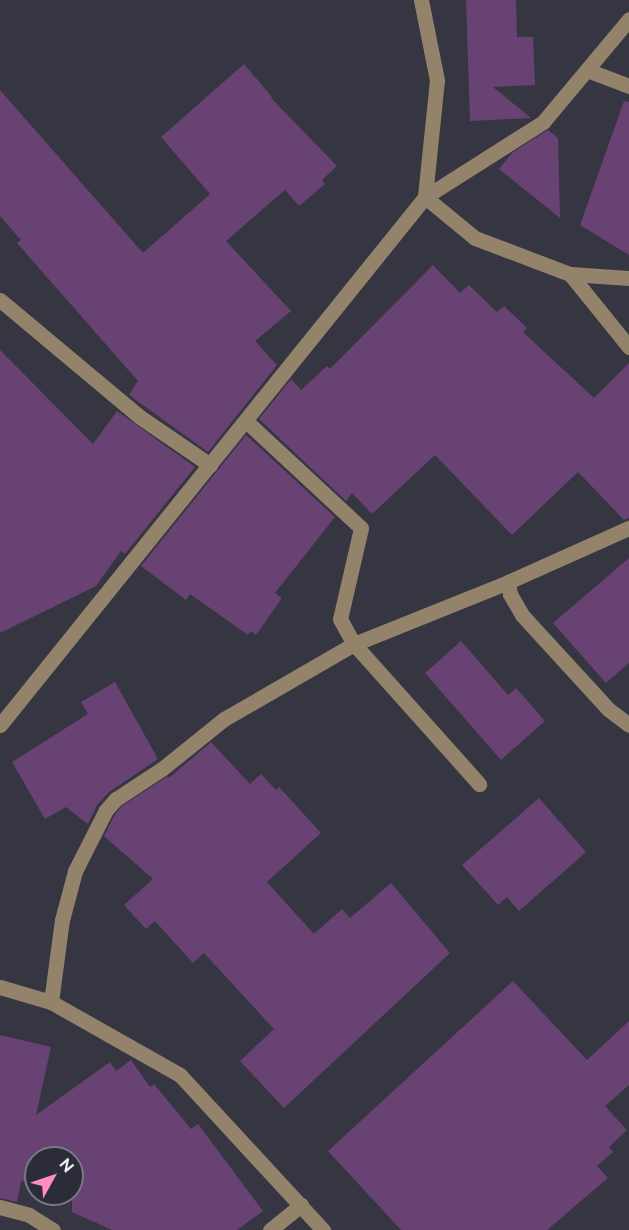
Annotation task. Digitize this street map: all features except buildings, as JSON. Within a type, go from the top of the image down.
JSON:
[{"type":"street","points":[[421,0],[437,80],[425,197]]},
{"type":"street","points":[[0,725],[425,197],[543,122],[629,19]]},
{"type":"street","points":[[587,70],[629,86]]},
{"type":"street","points":[[425,197],[475,238],[570,274],[629,278]]},
{"type":"street","points":[[570,274],[629,347]]},
{"type":"street","points":[[0,300],[140,417],[210,465]]},
{"type":"street","points":[[246,421],[361,528],[340,619],[354,644],[479,784]]},
{"type":"street","points":[[51,1002],[62,920],[75,872],[106,810],[116,799],[164,768],[224,719],[354,644],[508,582],[629,528]]},
{"type":"street","points":[[508,582],[510,594],[522,615],[608,709],[629,725]]},
{"type":"street","points":[[0,987],[51,1002],[180,1075],[323,1230]]},
{"type":"street","points":[[270,1230],[301,1205]]},
{"type":"street","points":[[0,1206],[29,1215],[53,1230]]}]
